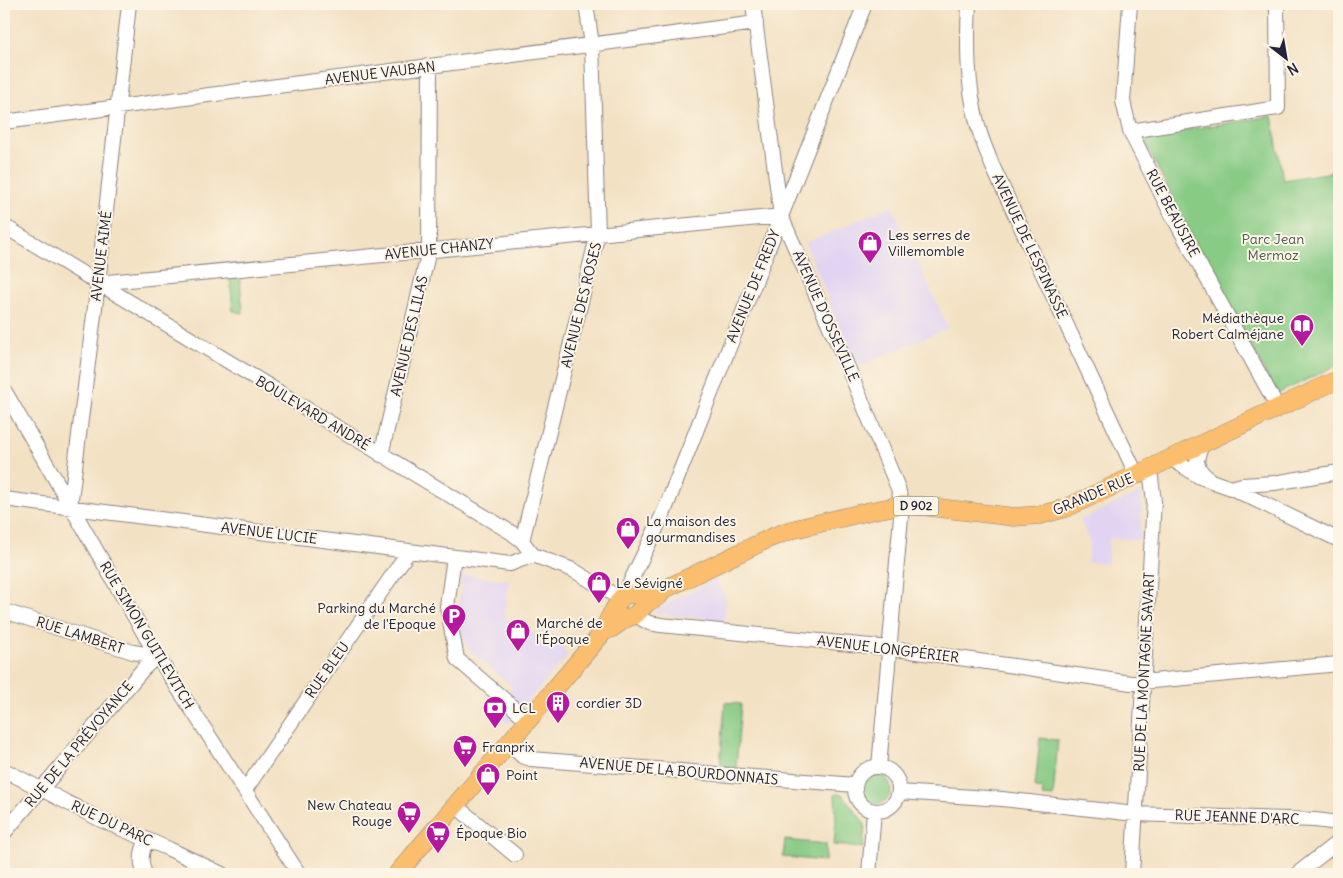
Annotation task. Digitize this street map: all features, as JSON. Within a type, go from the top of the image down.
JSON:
[{"type":"main road","name":"GRANDE RUE","points":[[630,604],[770,538],[823,522],[902,505],[1014,517],[1034,516],[1066,508],[1144,473],[1339,379]]},
{"type":"main road","points":[[397,874],[605,630],[605,624],[630,604]]},
{"type":"street","name":"AVENUE AIMÉ","points":[[70,507],[98,283],[129,4]]},
{"type":"street","name":"AVENUE DES ROSES","points":[[522,541],[598,233],[592,45],[586,4]]},
{"type":"street","name":"AVENUE D'OSSEVILLE","points":[[754,4],[781,216],[850,361],[898,488],[902,505]]},
{"type":"street","name":"AVENUE DE FREDY","points":[[630,604],[637,567],[664,512],[865,4]]},
{"type":"street","name":"AVENUE DE LESPINASSE","points":[[969,4],[967,39],[969,72],[977,123],[992,165],[1144,473]]},
{"type":"street","name":"RUE BEAUSIRE","points":[[1130,4],[1123,100],[1130,132],[1170,211],[1278,408]]},
{"type":"street","points":[[1130,132],[1278,108],[1277,4]]},
{"type":"street","name":"AVENUE VAUBAN","points":[[4,122],[756,23]]},
{"type":"street","name":"AVENUE DES LILAS","points":[[381,455],[430,250],[430,67]]},
{"type":"street","name":"AVENUE CHANZY","points":[[98,283],[781,216]]},
{"type":"street","name":"BOULEVARD ANDRÉ","points":[[4,226],[512,533],[522,541],[533,555]]},
{"type":"street","name":"RUE SIMON GUITLEVITCH","points":[[4,390],[157,656],[298,874]]},
{"type":"street","points":[[1203,444],[1197,455],[1197,465],[1203,474],[1214,483]]},
{"type":"street","points":[[1172,459],[1194,474],[1231,488],[1339,540]]},
{"type":"street","points":[[1231,488],[1339,472]]},
{"type":"street","name":"RUE DE LA MONTAGNE SAVART","points":[[1132,874],[1154,501],[1144,473]]},
{"type":"street","name":"AVENUE LUCIE","points":[[4,499],[510,564],[533,555]]},
{"type":"street","points":[[879,767],[902,505]]},
{"type":"street","name":"RUE BLEU","points":[[245,790],[409,551]]},
{"type":"street","points":[[533,555],[573,570],[630,604]]},
{"type":"street","points":[[454,557],[447,606],[457,659],[529,721]]},
{"type":"street","name":"AVENUE LONGPÉRIER","points":[[630,604],[649,623],[890,648],[1131,683],[1339,664]]},
{"type":"street","name":"RUE LAMBERT","points":[[4,610],[134,652],[157,656]]},
{"type":"street","name":"RUE DE LA PRÉVOYANCE","points":[[4,833],[144,668],[157,656]]},
{"type":"street","name":"AVENUE DE LA BOURDONNAIS","points":[[509,743],[522,756],[531,759],[855,785]]},
{"type":"street","points":[[879,767],[892,773],[899,785],[899,792],[897,799],[887,808],[874,811],[862,805],[857,799],[855,785],[857,779],[866,770],[879,767]]},
{"type":"street","name":"RUE DU PARC","points":[[4,770],[101,820],[222,874]]},
{"type":"street","points":[[899,792],[1002,799],[1135,814]]},
{"type":"street","points":[[456,806],[515,855]]},
{"type":"street","points":[[869,874],[874,811]]},
{"type":"street","name":"RUE JEANNE D'ARC","points":[[1135,814],[1315,820],[1339,823]]},
{"type":"street","points":[[145,874],[141,865],[147,840]]},
{"type":"street","points":[[1297,874],[1339,840]]},
{"type":"shaded area","name":"Les serres de Villemomble","points":[[892,206],[948,328],[857,367],[805,243]]},
{"type":"shaded area","points":[[1139,493],[1142,494],[1140,540],[1109,538],[1108,563],[1087,562],[1090,543],[1080,520]]},
{"type":"shaded area","name":"Marché de l'Époque","points":[[462,575],[509,580],[505,618],[522,632],[556,634],[567,656],[508,724],[492,711],[512,687],[468,649],[457,618]]},
{"type":"shaded area","points":[[716,579],[726,599],[724,621],[656,613],[654,610]]},
{"type":"green space","name":"Parc Jean Mermoz","points":[[1272,116],[1283,180],[1339,171],[1339,364],[1277,394],[1204,261],[1145,143],[1147,136]]},
{"type":"green space","points":[[240,278],[243,313],[233,311],[230,279]]},
{"type":"green space","points":[[725,702],[741,704],[736,768],[720,767]]},
{"type":"green space","points":[[1040,738],[1058,740],[1053,797],[1042,796],[1043,789],[1035,788]]},
{"type":"green space","points":[[876,774],[882,775],[890,783],[890,795],[882,803],[876,804],[870,803],[862,795],[861,789],[862,783],[870,775]]},
{"type":"green space","points":[[835,794],[842,794],[865,824],[863,848],[834,845],[836,821]]},
{"type":"green space","points":[[785,840],[826,844],[825,861],[783,857]]},
{"type":"place","name":"Les serres de Villemomble","points":[[870,264]]},
{"type":"place","name":"Médiathèque Robert Calméjane","points":[[1302,347]]},
{"type":"place","name":"La maison des gourmandises","points":[[628,550]]},
{"type":"place","name":"Le Sévigné","points":[[599,604]]},
{"type":"place","name":"Parking du Marché de l'Epoque","points":[[454,637]]},
{"type":"place","name":"Marché de l'Époque","points":[[518,652]]},
{"type":"place","name":"cordier 3D","points":[[558,724]]},
{"type":"place","name":"LCL","points":[[495,729]]},
{"type":"place","name":"Franprix","points":[[465,768]]},
{"type":"place","name":"Point","points":[[488,796]]},
{"type":"place","name":"New Chateau Rouge","points":[[409,834]]},
{"type":"place","name":"Époque Bio","points":[[438,854]]}]
